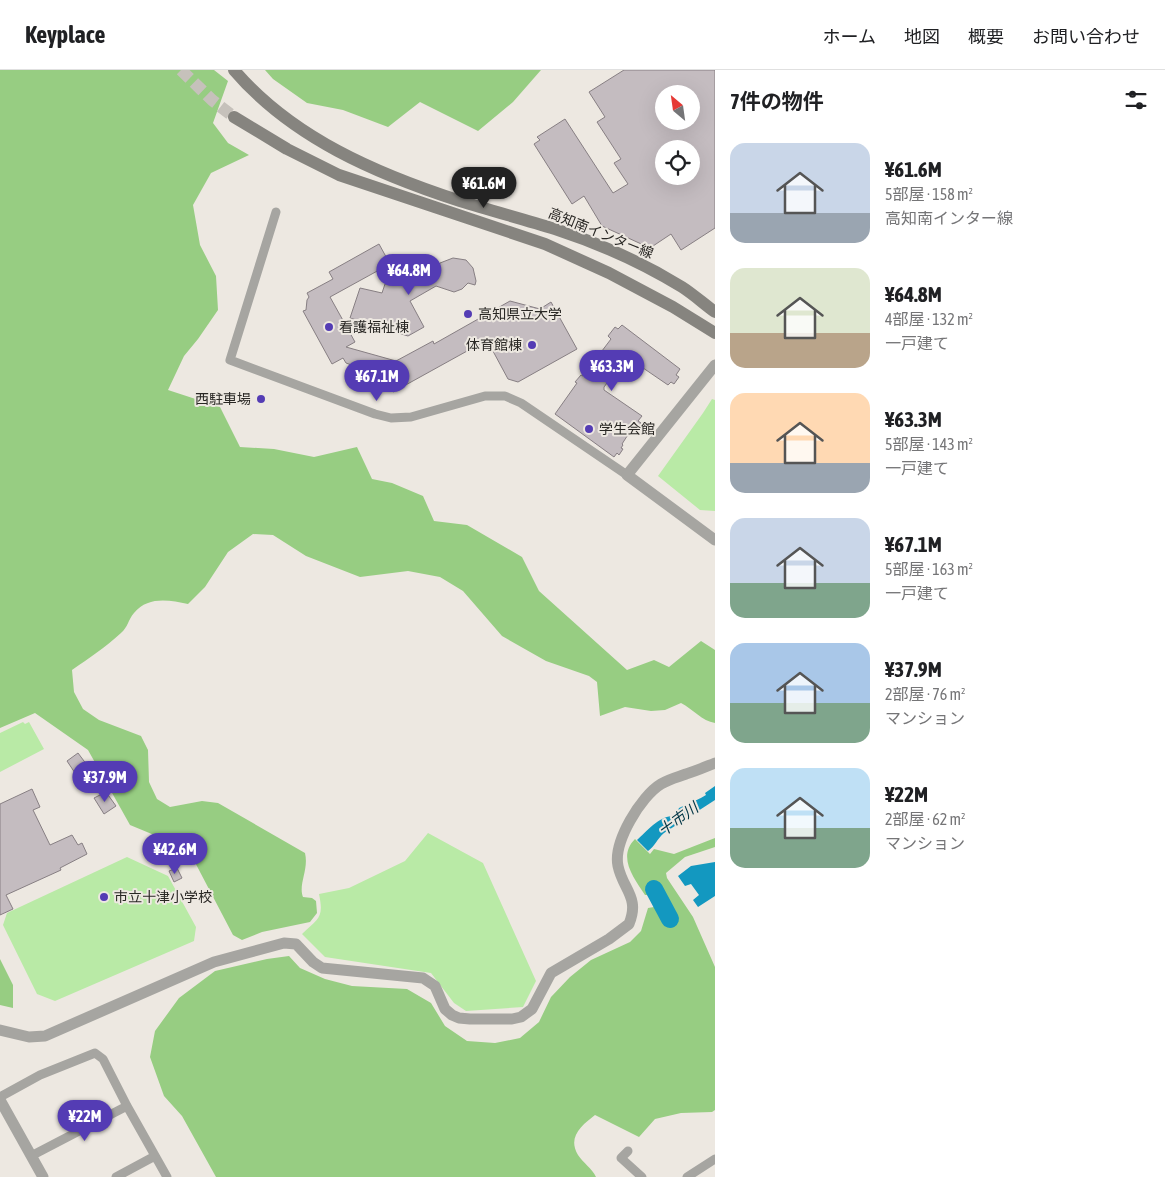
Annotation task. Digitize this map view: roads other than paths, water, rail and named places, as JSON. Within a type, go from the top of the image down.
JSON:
[{"type":"main road","name":"高知南インター線","points":[[234,70],[250,88],[286,119],[350,158],[409,183],[555,229],[618,254],[652,270],[683,288],[715,312]]},
{"type":"main road","points":[[234,117],[287,149],[339,175],[545,244],[609,273],[673,307],[715,333]]},
{"type":"street","points":[[276,212],[230,360],[375,414],[391,418],[411,417],[485,396],[505,396],[521,403],[627,474],[715,540]]},
{"type":"street","points":[[627,474],[715,365]]},
{"type":"street","points":[[0,1030],[29,1037],[45,1036],[214,962],[284,943],[296,944],[313,962],[322,968],[422,978],[435,986],[445,1009],[452,1015],[460,1018],[512,1019],[521,1017],[532,1009],[551,973],[610,938],[629,924],[633,907],[632,897],[618,866],[617,853],[628,825],[644,801],[659,785],[715,763]]},
{"type":"street","points":[[43,1177],[0,1098],[40,1075],[95,1053],[103,1059],[167,1177]]},
{"type":"street","points":[[31,1156],[127,1106]]},
{"type":"street","points":[[628,1151],[621,1158],[642,1177]]},
{"type":"street","points":[[116,1177],[155,1156]]},
{"type":"street","points":[[687,1177],[715,1158]]},
{"type":"water","points":[[715,786],[715,800],[664,833],[648,851],[637,840],[659,821],[669,816],[674,816],[679,808],[706,795],[705,793]]},
{"type":"water","points":[[715,862],[715,896],[698,907],[693,900],[699,895],[691,884],[685,886],[678,876],[691,866]]},
{"type":"waterway","name":"十市川","points":[[654,889],[670,919]]},
{"type":"tunnel","points":[[181,70],[212,100],[234,117]]},
{"type":"place","name":"高知県立大学","points":[[468,314]]},
{"type":"place","name":"看護福祉棟","points":[[329,327]]},
{"type":"place","name":"体育館棟","points":[[532,345]]},
{"type":"place","name":"西駐車場","points":[[261,399]]},
{"type":"place","name":"学生会館","points":[[589,429]]},
{"type":"place","name":"市立十津小学校","points":[[104,897]]}]
